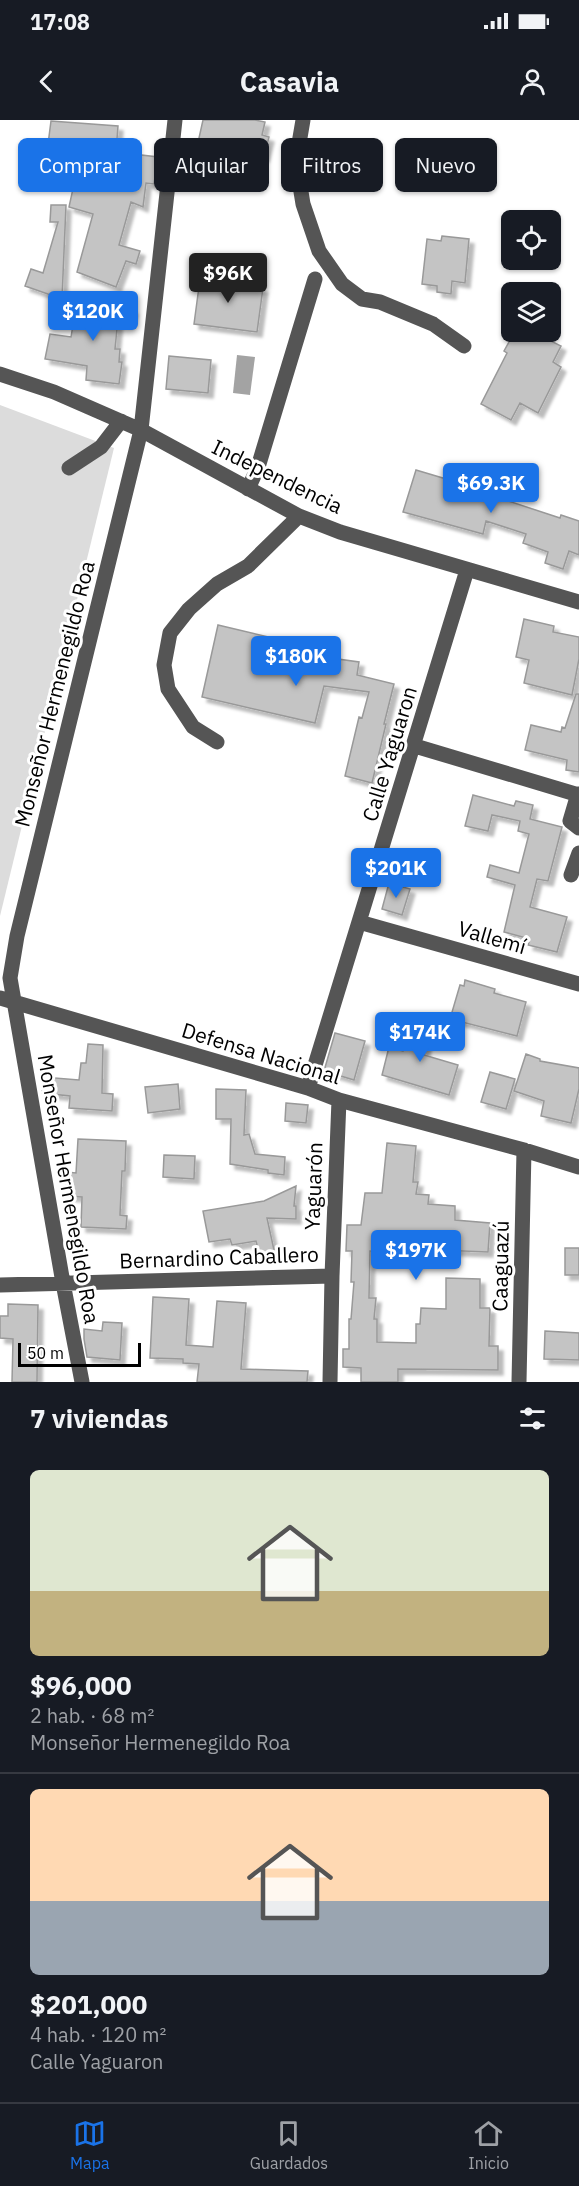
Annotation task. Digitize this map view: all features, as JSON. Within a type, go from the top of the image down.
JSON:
[{"type":"street","name":"Monseñor Hermenegildo Roa","points":[[82,1382],[7,1000],[17,936],[141,430],[175,120]]},
{"type":"street","points":[[303,120],[296,161],[303,204],[319,251],[342,284],[362,299],[380,302],[433,324],[464,346]]},
{"type":"street","points":[[248,489],[258,467],[315,279]]},
{"type":"street","name":"Independencia","points":[[0,374],[54,392],[141,430],[299,516],[340,532],[579,602]]},
{"type":"street","points":[[69,468],[101,447],[121,421]]},
{"type":"street","points":[[217,742],[193,727],[168,689],[164,665],[170,633],[189,609],[217,584],[248,566],[299,516]]},
{"type":"street","name":"Calle Yaguaron","points":[[308,1088],[415,746],[467,570]]},
{"type":"street","points":[[415,746],[579,795],[570,821],[579,828]]},
{"type":"street","points":[[571,875],[579,853]]},
{"type":"street","name":"Vallemí","points":[[359,922],[579,984]]},
{"type":"street","name":"Defensa Nacional","points":[[7,1000],[308,1088],[339,1100],[579,1167]]},
{"type":"street","name":"Yaguarón","points":[[330,1382],[339,1100]]},
{"type":"street","name":"Caaguazú","points":[[519,1382],[524,1150]]},
{"type":"street","name":"Bernardino Caballero","points":[[0,1286],[332,1276]]},
{"type":"shaded area","points":[[237,355],[255,357],[250,395],[233,393]]},
{"type":"shaded area","points":[[0,405],[114,448],[0,916]]},
{"type":"building","points":[[203,120],[265,122],[262,135],[269,137],[269,138],[199,138]]},
{"type":"building","points":[[51,121],[118,126],[117,138],[49,138]]},
{"type":"building","points":[[142,155],[154,157],[154,184],[146,183],[143,207],[131,202],[119,245],[140,251],[136,264],[126,261],[116,287],[77,272],[93,214],[69,207],[72,192],[142,192]]},
{"type":"building","points":[[51,205],[66,205],[62,299],[25,286],[31,269],[43,273],[58,222],[50,222]]},
{"type":"building","points":[[442,236],[469,239],[465,283],[452,281],[451,294],[437,292],[437,286],[422,284],[427,239],[441,241]]},
{"type":"building","points":[[217,273],[235,276],[234,284],[263,288],[257,332],[194,324],[200,279],[215,281]]},
{"type":"building","points":[[102,299],[133,310],[128,323],[118,319],[115,349],[120,349],[119,362],[122,362],[119,384],[86,380],[87,366],[45,359],[50,334],[71,337],[76,307],[98,311]]},
{"type":"building","points":[[509,342],[553,342],[561,346],[553,362],[561,367],[538,413],[520,403],[511,420],[481,404],[507,353],[504,351]]},
{"type":"building","points":[[169,356],[211,360],[208,393],[166,389]]},
{"type":"building","points":[[416,470],[453,481],[455,473],[469,477],[468,480],[490,484],[487,494],[560,518],[561,515],[579,521],[579,555],[569,551],[563,569],[545,563],[548,552],[523,543],[526,534],[486,521],[483,534],[403,512]]},
{"type":"building","points":[[524,619],[554,626],[553,632],[579,637],[579,659],[572,695],[524,683],[529,660],[516,657]]},
{"type":"building","points":[[218,625],[332,652],[331,658],[359,662],[357,675],[394,684],[372,783],[345,776],[359,717],[362,718],[369,692],[324,686],[315,723],[202,697]]},
{"type":"building","points":[[576,694],[579,694],[579,772],[566,770],[567,760],[525,750],[531,725],[561,732],[562,727],[565,728]]},
{"type":"building","points":[[473,795],[514,806],[516,801],[533,805],[530,819],[562,827],[548,881],[537,879],[530,907],[567,917],[557,952],[528,945],[530,939],[504,932],[515,885],[487,877],[490,865],[519,873],[529,834],[518,831],[520,821],[492,815],[488,831],[465,826]]},
{"type":"building","points":[[389,883],[410,889],[402,915],[382,909]]},
{"type":"building","points":[[465,980],[495,989],[494,993],[526,1002],[517,1036],[450,1019],[460,985],[464,986]]},
{"type":"building","points":[[412,1021],[431,1026],[424,1055],[458,1065],[449,1095],[382,1075],[389,1047],[403,1051]]},
{"type":"building","points":[[335,1033],[365,1041],[354,1080],[324,1071]]},
{"type":"building","points":[[88,1044],[103,1045],[102,1093],[113,1094],[112,1111],[69,1108],[70,1096],[42,1093],[43,1077],[79,1080],[81,1063],[86,1063]]},
{"type":"building","points":[[526,1054],[540,1061],[579,1068],[579,1089],[571,1123],[541,1116],[544,1101],[514,1091]]},
{"type":"building","points":[[490,1072],[515,1079],[506,1109],[481,1102]]},
{"type":"building","points":[[178,1084],[180,1109],[148,1113],[145,1087]]},
{"type":"building","points":[[216,1089],[246,1090],[244,1135],[249,1134],[255,1154],[285,1157],[284,1175],[230,1164],[231,1119],[216,1119]]},
{"type":"building","points":[[286,1103],[308,1105],[306,1123],[285,1121]]},
{"type":"building","points":[[78,1139],[126,1141],[120,1215],[127,1216],[126,1229],[81,1227],[82,1197],[66,1196],[67,1172],[76,1173]]},
{"type":"building","points":[[387,1143],[416,1146],[413,1182],[418,1182],[416,1194],[429,1195],[428,1204],[455,1206],[455,1220],[490,1223],[488,1252],[385,1248],[385,1252],[370,1251],[369,1298],[376,1298],[374,1319],[377,1319],[377,1342],[416,1343],[416,1324],[420,1324],[421,1308],[446,1309],[446,1278],[480,1279],[480,1308],[490,1308],[489,1346],[498,1346],[498,1370],[398,1369],[398,1382],[361,1382],[361,1368],[343,1367],[343,1349],[349,1349],[349,1319],[351,1319],[354,1282],[351,1282],[352,1251],[346,1251],[347,1225],[361,1225],[365,1193],[382,1193]]},
{"type":"building","points":[[164,1155],[195,1156],[194,1179],[163,1177]]},
{"type":"building","points":[[296,1186],[294,1206],[296,1206],[296,1219],[267,1218],[274,1250],[259,1253],[256,1241],[232,1245],[230,1239],[209,1242],[203,1211],[264,1201]]},
{"type":"building","points":[[565,1248],[579,1248],[579,1275],[565,1275]]},
{"type":"building","points":[[153,1297],[189,1299],[186,1345],[213,1347],[217,1301],[246,1303],[241,1369],[308,1371],[307,1382],[197,1382],[199,1364],[183,1363],[183,1359],[150,1358]]},
{"type":"building","points":[[8,1304],[38,1305],[37,1382],[12,1382],[13,1339],[0,1338],[0,1316],[8,1316]]},
{"type":"building","points":[[103,1322],[122,1323],[120,1360],[87,1357],[84,1329],[102,1331]]},
{"type":"building","points":[[545,1331],[579,1333],[579,1360],[544,1359]]}]
